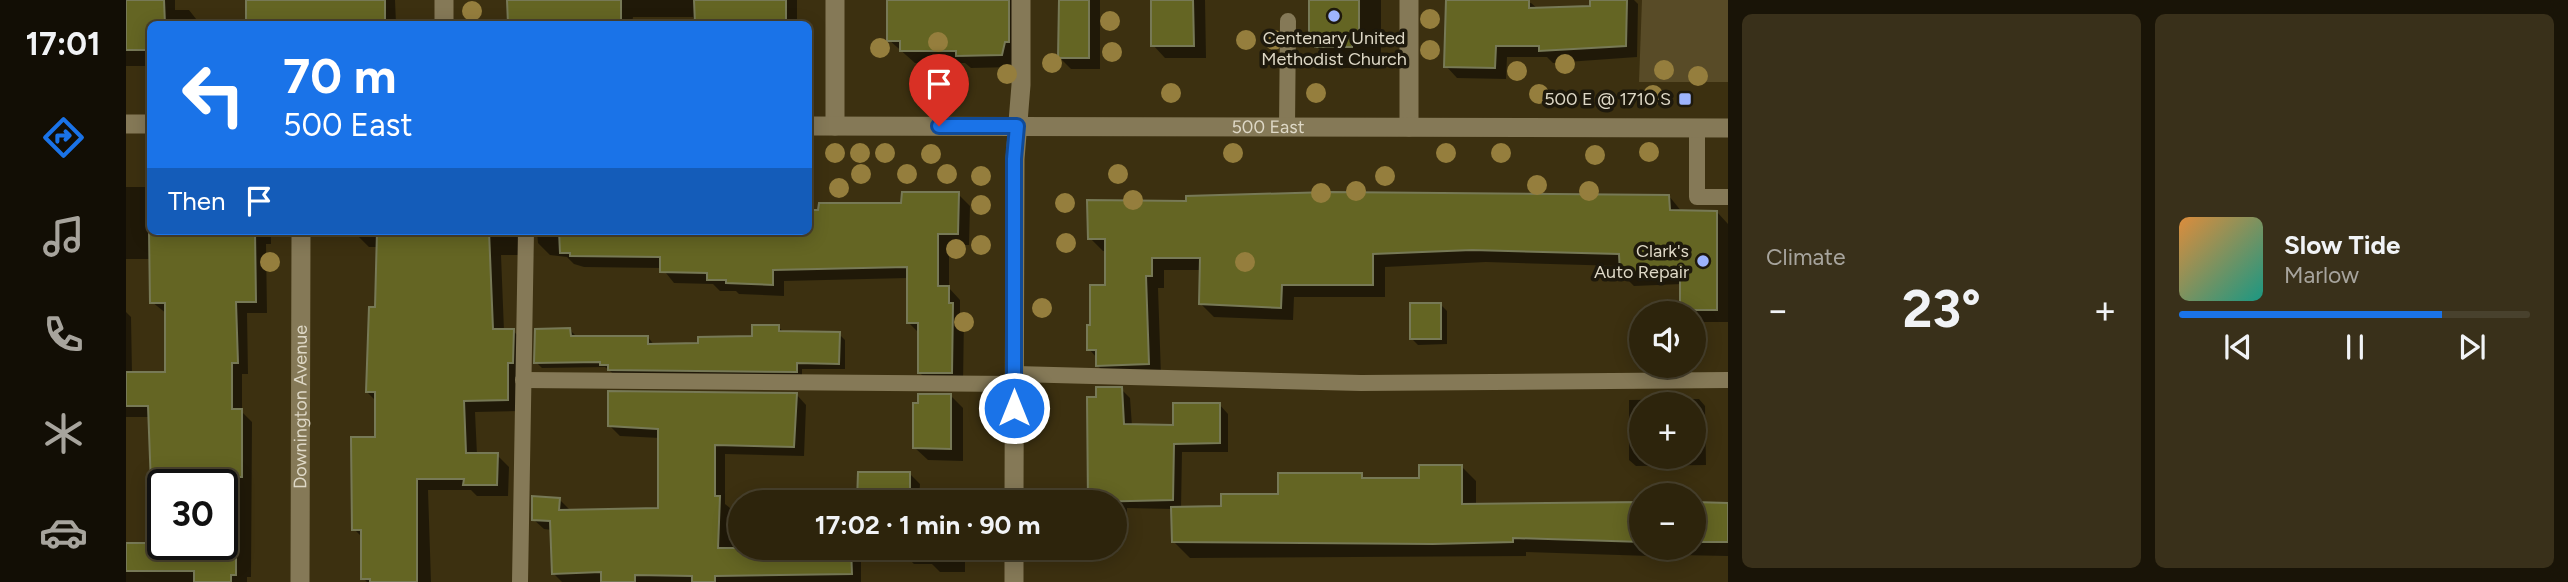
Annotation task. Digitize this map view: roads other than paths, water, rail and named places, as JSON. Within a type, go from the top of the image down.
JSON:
[{"type":"street","points":[[444,0],[444,21]]},
{"type":"street","points":[[835,0],[835,126]]},
{"type":"street","points":[[1014,490],[1014,159],[1021,0]]},
{"type":"street","points":[[1409,0],[1409,127]]},
{"type":"street","points":[[126,124],[147,124]]},
{"type":"street","name":"500 East","points":[[812,126],[1728,128]]},
{"type":"street","name":"Downington Avenue","points":[[300,235],[300,582]]},
{"type":"street","points":[[1014,560],[1014,582]]},
{"type":"lane","points":[[1287,127],[1288,21]]},
{"type":"lane","points":[[1697,128],[1697,197],[1728,197]]},
{"type":"lane","points":[[520,582],[526,235]]},
{"type":"lane","points":[[523,380],[1014,379],[1361,383],[1728,380]]},
{"type":"place","name":"Centenary United Methodist Church","points":[[1334,16]]},
{"type":"place","name":"500 E @ 1710 S","points":[[1685,99]]},
{"type":"place","name":"Clark's Auto Repair","points":[[1703,261]]}]
